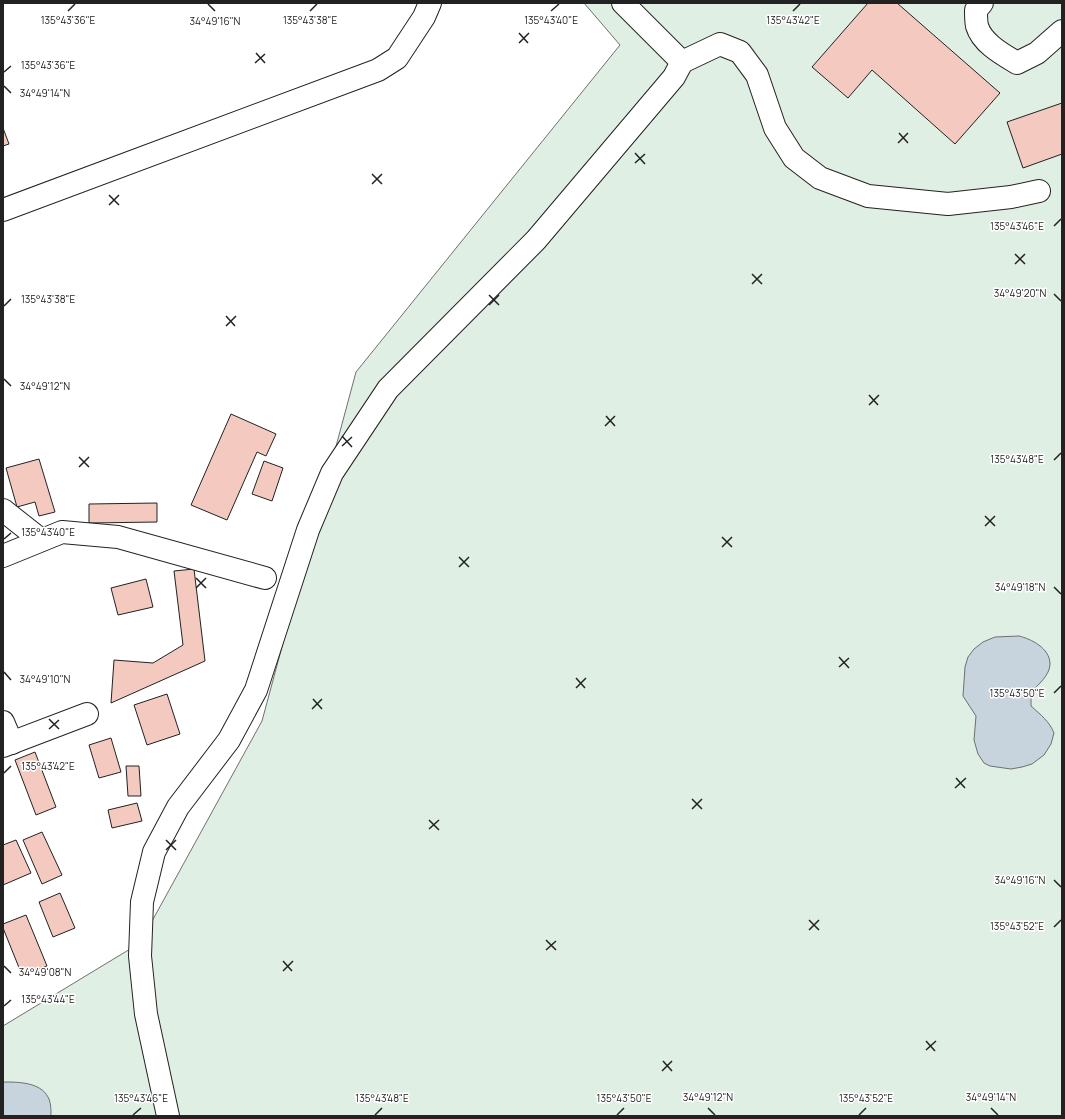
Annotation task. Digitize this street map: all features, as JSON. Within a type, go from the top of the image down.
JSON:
[{"type":"street","points":[[3,210],[378,70],[397,58],[424,17],[430,3]]},
{"type":"street","points":[[622,3],[682,62]]},
{"type":"street","points":[[982,3],[976,10],[977,25],[981,35],[999,52],[1017,63],[1037,54],[1062,31]]},
{"type":"street","points":[[168,1116],[146,1014],[140,956],[142,902],[154,852],[178,807],[229,740],[256,690],[308,530],[332,473],[388,389],[536,240],[674,77],[682,62],[720,44],[740,52],[757,75],[774,128],[794,158],[820,178],[868,196],[948,204],[1012,197],[1039,191]]},
{"type":"street","points":[[3,510],[41,540]]},
{"type":"street","points":[[3,556],[62,532],[118,537],[265,578]]},
{"type":"street","points":[[3,722],[7,744],[87,714]]},
{"type":"green space","points":[[584,3],[1062,3],[1062,1116],[3,1116],[3,1026],[140,943],[262,721],[356,372],[620,45]]},
{"type":"shaded area","points":[[1019,636],[1029,639],[1039,645],[1047,653],[1049,658],[1050,664],[1048,672],[1043,680],[1031,692],[1031,706],[1047,722],[1054,733],[1051,744],[1044,755],[1032,764],[1011,769],[990,766],[984,763],[978,754],[974,740],[976,716],[963,696],[965,667],[968,657],[974,649],[983,642],[995,637]]},
{"type":"shaded area","points":[[3,1082],[28,1084],[40,1088],[49,1099],[51,1116],[3,1116]]},
{"type":"building","points":[[868,3],[897,3],[1000,93],[955,144],[872,70],[848,98],[812,67]]},
{"type":"building","points":[[1062,103],[1062,154],[1023,168],[1007,122]]},
{"type":"building","points":[[3,128],[9,144],[3,146]]},
{"type":"building","points":[[231,414],[276,434],[266,456],[257,452],[227,520],[191,505]]},
{"type":"building","points":[[39,459],[55,512],[39,516],[35,502],[17,507],[6,468]]},
{"type":"building","points":[[264,461],[283,468],[272,501],[252,494]]},
{"type":"building","points":[[157,503],[157,522],[89,523],[89,504]]},
{"type":"building","points":[[194,569],[205,661],[111,703],[114,660],[153,663],[183,645],[174,571]]},
{"type":"building","points":[[146,579],[153,607],[118,615],[111,588]]},
{"type":"building","points":[[167,694],[180,734],[147,745],[134,705]]},
{"type":"building","points":[[111,738],[121,772],[99,778],[89,745]]},
{"type":"building","points":[[35,752],[56,807],[36,815],[15,760]]},
{"type":"building","points":[[126,766],[139,766],[141,796],[128,796]]},
{"type":"building","points":[[137,803],[142,821],[112,828],[108,810]]},
{"type":"building","points":[[42,832],[62,875],[42,884],[23,840]]},
{"type":"building","points":[[16,840],[31,873],[3,885],[3,845]]},
{"type":"building","points":[[60,893],[75,928],[53,937],[39,902]]},
{"type":"building","points":[[26,915],[47,966],[22,975],[3,928],[3,924]]}]
